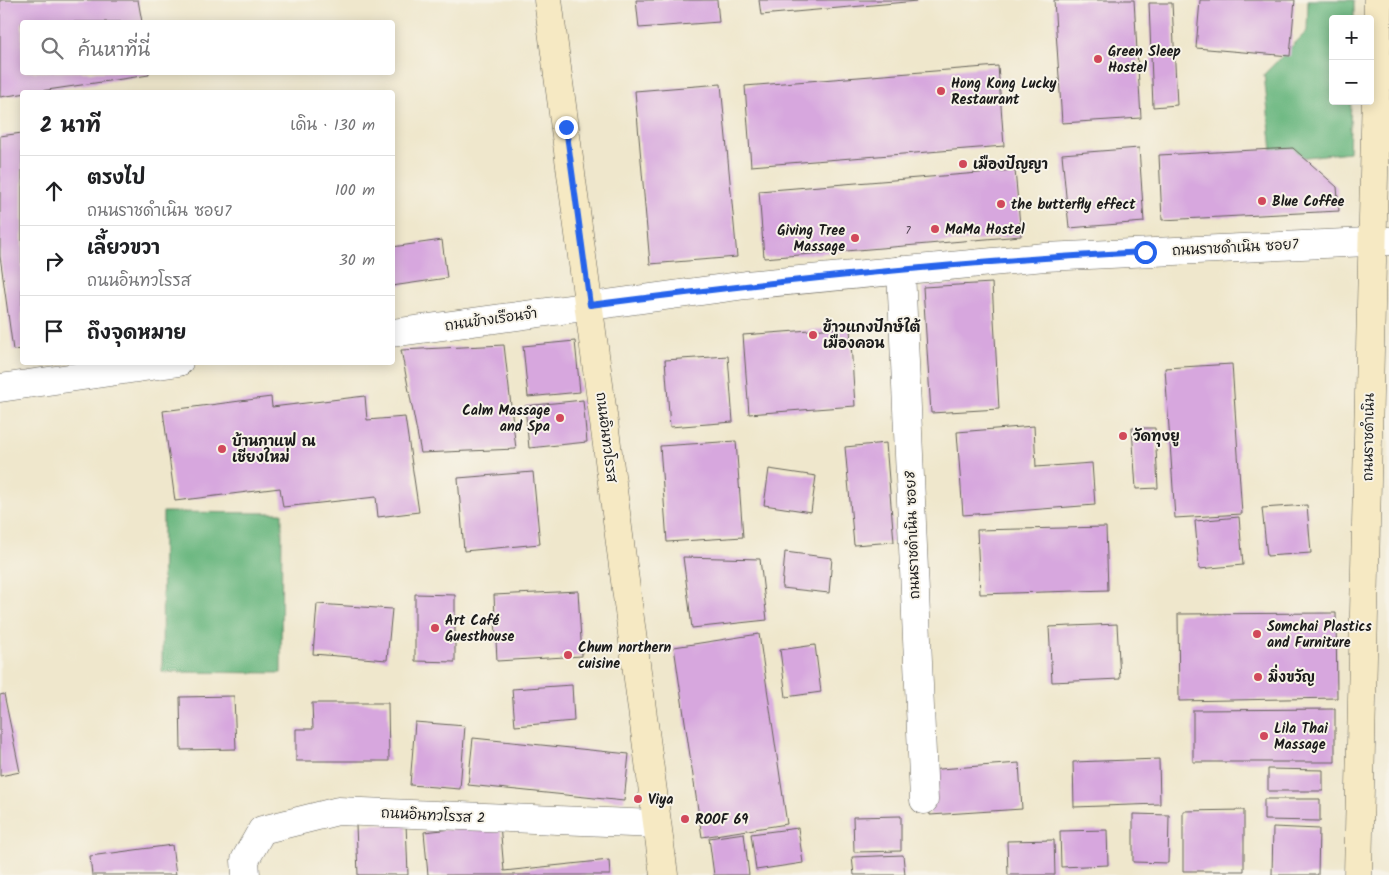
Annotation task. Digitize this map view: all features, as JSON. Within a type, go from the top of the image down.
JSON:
[{"type":"street","name":"ถนนอินทวโรรส","points":[[548,0],[590,305],[664,875]]},
{"type":"street","name":"ถนนราชดำเนิน","points":[[1358,875],[1381,241],[1378,0]]},
{"type":"street","name":"ถนนราชดำเนิน ซอย7","points":[[590,305],[746,285],[1045,257],[1381,241]]},
{"type":"street","name":"ถนนราชดำเนิน ซอย8","points":[[901,270],[924,800]]},
{"type":"street","name":"ถนนข้างเรือนจำ","points":[[395,333],[590,305]]},
{"type":"street","points":[[0,388],[158,365]]},
{"type":"street","name":"ถนนอินทวโรรส 2","points":[[246,875],[245,860],[262,830],[338,810],[656,824]]},
{"type":"green space","points":[[1308,0],[1354,0],[1354,15],[1329,15],[1329,105],[1351,105],[1349,152],[1273,161],[1264,74],[1307,31]]},
{"type":"green space","points":[[163,512],[282,513],[281,673],[162,672]]},
{"type":"building","points":[[0,0],[138,0],[142,20],[20,20],[20,75],[149,75],[47,90],[20,90],[20,94],[0,97]]},
{"type":"building","points":[[636,0],[717,0],[719,22],[639,28]]},
{"type":"building","points":[[759,0],[917,0],[917,1],[761,15]]},
{"type":"building","name":"Green Sleep Hostel","points":[[1054,0],[1134,0],[1141,118],[1062,123]]},
{"type":"building","points":[[1200,0],[1295,0],[1290,56],[1196,48]]},
{"type":"building","points":[[1149,3],[1172,3],[1177,105],[1153,107]]},
{"type":"building","points":[[998,66],[1004,146],[751,166],[745,86]]},
{"type":"building","points":[[721,84],[737,257],[650,264],[635,91]]},
{"type":"building","points":[[20,133],[20,349],[13,350],[0,256],[0,136]]},
{"type":"building","points":[[1139,148],[1144,222],[1069,228],[1062,154]]},
{"type":"building","points":[[1293,148],[1337,187],[1339,211],[1162,220],[1159,155]]},
{"type":"building","points":[[1015,170],[1021,236],[764,258],[759,191]]},
{"type":"building","points":[[442,240],[447,278],[395,286],[395,247]]},
{"type":"building","points":[[992,283],[999,409],[931,413],[923,287]]},
{"type":"building","points":[[850,327],[855,406],[749,414],[743,335]]},
{"type":"building","points":[[575,341],[580,392],[528,397],[523,346]]},
{"type":"building","points":[[504,345],[516,449],[421,453],[401,350]]},
{"type":"building","points":[[728,356],[733,422],[670,427],[665,360]]},
{"type":"building","points":[[1232,364],[1242,514],[1175,518],[1165,368]]},
{"type":"building","points":[[365,396],[367,420],[405,417],[419,512],[378,517],[376,497],[283,507],[280,488],[175,501],[163,411],[271,397],[272,407]]},
{"type":"building","points":[[583,400],[587,442],[529,448],[525,406]]},
{"type":"building","points":[[1034,426],[1036,467],[1092,463],[1095,505],[963,515],[957,432]]},
{"type":"building","points":[[1132,428],[1155,428],[1158,488],[1136,489]]},
{"type":"building","points":[[736,441],[743,537],[667,542],[660,446]]},
{"type":"building","points":[[886,443],[894,542],[854,545],[845,447]]},
{"type":"building","points":[[769,469],[816,476],[811,512],[764,505]]},
{"type":"building","points":[[533,472],[540,544],[464,551],[458,478]]},
{"type":"building","points":[[1307,505],[1311,553],[1267,556],[1262,508]]},
{"type":"building","points":[[1239,517],[1243,565],[1199,569],[1195,521]]},
{"type":"building","points":[[1106,527],[1108,590],[980,594],[977,530]]},
{"type":"building","points":[[785,552],[832,558],[829,593],[782,588]]},
{"type":"building","points":[[683,557],[760,559],[767,620],[692,628]]},
{"type":"building","points":[[578,591],[582,656],[497,661],[494,595]]},
{"type":"building","name":"Art Café Guesthouse","points":[[415,594],[455,595],[455,662],[415,661]]},
{"type":"building","points":[[317,604],[392,609],[387,660],[313,654]]},
{"type":"building","points":[[1336,613],[1337,698],[1179,701],[1178,614]]},
{"type":"building","points":[[1117,624],[1120,679],[1052,682],[1049,627]]},
{"type":"building","points":[[759,634],[787,824],[702,837],[674,647]]},
{"type":"building","points":[[815,645],[821,692],[786,697],[780,650]]},
{"type":"building","points":[[572,685],[574,721],[515,726],[512,689]]},
{"type":"building","points":[[4,694],[20,772],[0,776],[0,695]]},
{"type":"building","points":[[234,696],[236,749],[181,750],[180,697]]},
{"type":"building","points":[[312,703],[388,703],[389,761],[296,761],[296,729],[313,729]]},
{"type":"building","name":"Lila Thai Massage","points":[[1335,709],[1335,762],[1193,762],[1193,710]]},
{"type":"building","points":[[415,722],[465,726],[460,789],[410,785]]},
{"type":"building","points":[[473,738],[629,754],[624,801],[468,785]]},
{"type":"building","points":[[1159,759],[1160,804],[1074,807],[1073,762]]},
{"type":"building","points":[[1019,763],[1022,809],[930,815],[927,770]]},
{"type":"building","points":[[1268,769],[1323,770],[1323,791],[1268,791]]},
{"type":"building","points":[[1264,799],[1320,799],[1320,821],[1264,820]]},
{"type":"building","points":[[1244,810],[1244,871],[1183,871],[1183,811]]},
{"type":"building","points":[[1133,814],[1169,815],[1168,863],[1133,862]]},
{"type":"building","points":[[901,816],[901,851],[854,852],[853,817]]},
{"type":"building","points":[[406,823],[408,875],[358,875],[356,825]]},
{"type":"building","points":[[500,824],[504,871],[609,860],[610,875],[428,875],[424,832]]},
{"type":"building","points":[[1273,827],[1319,829],[1318,875],[1272,875]]},
{"type":"building","points":[[798,828],[803,863],[756,870],[751,834]]},
{"type":"building","points":[[1107,830],[1108,865],[1061,867],[1060,831]]},
{"type":"building","points":[[744,833],[749,875],[714,875],[709,838]]},
{"type":"building","points":[[1054,840],[1055,875],[1008,875],[1007,841]]},
{"type":"building","points":[[172,845],[176,875],[92,875],[90,856]]},
{"type":"building","points":[[903,855],[905,875],[854,875],[852,857]]},
{"type":"place","name":"Green Sleep Hostel","points":[[1098,59]]},
{"type":"place","name":"Hong Kong Lucky Restaurant","points":[[941,91]]},
{"type":"place","name":"เมืองปัญญา","points":[[963,164]]},
{"type":"place","name":"Blue Coffee","points":[[1262,201]]},
{"type":"place","name":"the butterfly effect","points":[[1001,204]]},
{"type":"place","name":"MaMa Hostel","points":[[935,229]]},
{"type":"place","name":"Giving Tree Massage","points":[[855,238]]},
{"type":"place","name":"ข้าวแกงปักษ์ใต้ เมืองคอน","points":[[813,335]]},
{"type":"place","name":"Calm Massage and Spa","points":[[560,418]]},
{"type":"place","name":"วัดทุงยู","points":[[1123,436]]},
{"type":"place","name":"บ้านกาแฟ ณ เชียงใหม่","points":[[222,449]]},
{"type":"place","name":"Art Café Guesthouse","points":[[435,628]]},
{"type":"place","name":"Somchai Plastics and Furniture","points":[[1257,634]]},
{"type":"place","name":"Chum northern cuisine","points":[[568,655]]},
{"type":"place","name":"มิ่งขวัญ","points":[[1258,677]]},
{"type":"place","name":"Lila Thai Massage","points":[[1264,736]]},
{"type":"place","name":"Viya","points":[[638,799]]},
{"type":"place","name":"ROOF 69","points":[[685,819]]},
{"type":"route","points":[[566,127],[590,305],[746,285],[1045,257],[1145,252]]}]
